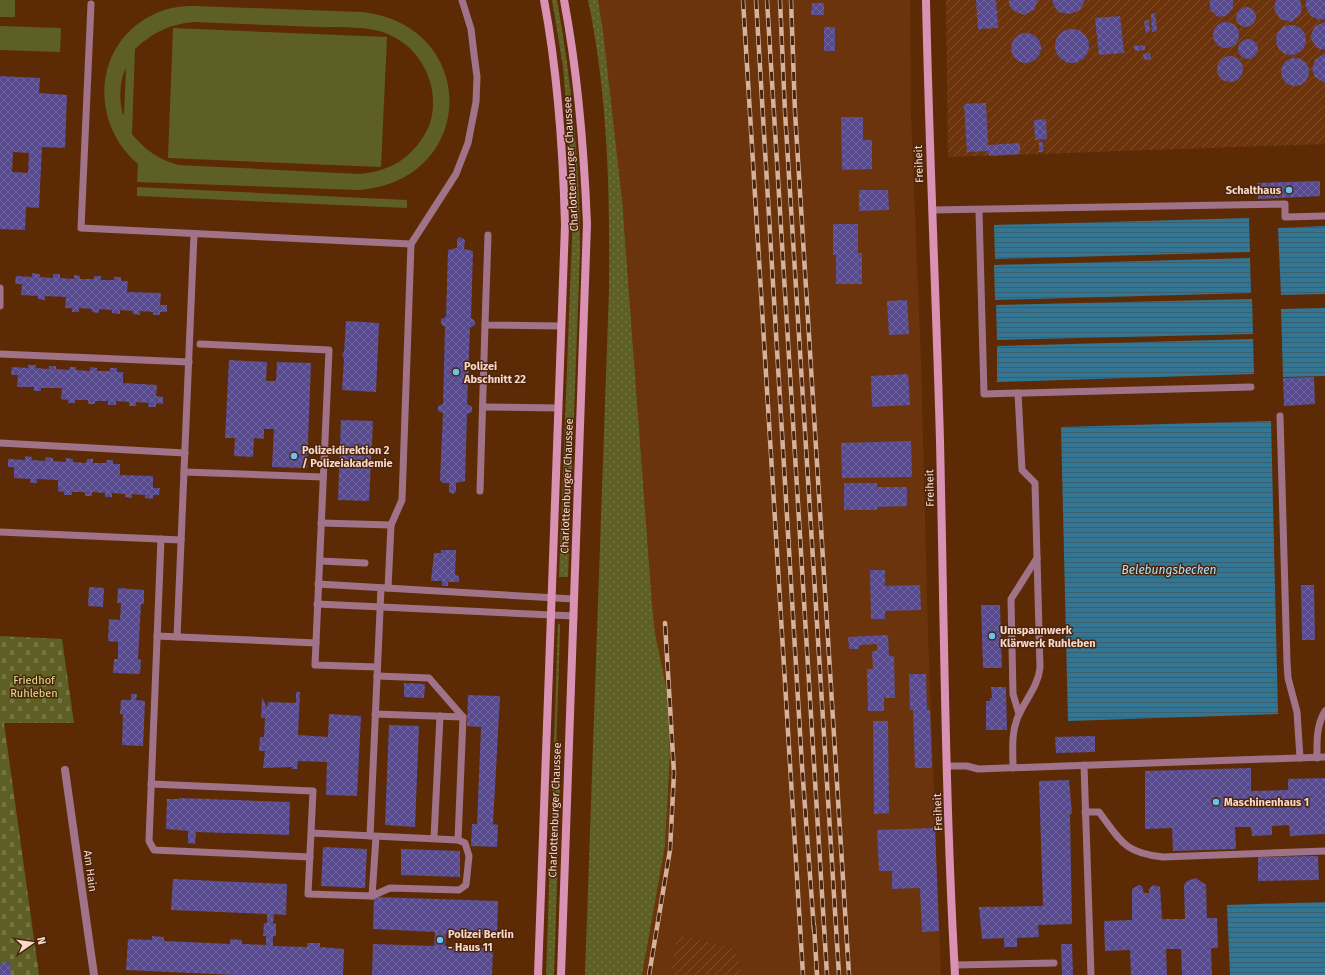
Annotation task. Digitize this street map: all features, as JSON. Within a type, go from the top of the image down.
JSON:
[{"type":"main road","name":"Charlottenburger Chaussee","points":[[538,975],[565,225],[564,164],[554,56],[544,0]]},
{"type":"main road","name":"Charlottenburger Chaussee","points":[[561,975],[587,224],[582,125],[571,36],[564,0]]},
{"type":"main road","name":"Freiheit","points":[[926,0],[938,360],[947,766],[955,975]]},
{"type":"street","name":"Am Hain","points":[[65,770],[94,975]]},
{"type":"lane","points":[[372,896],[375,714],[380,607],[384,588],[391,525],[402,500],[411,244],[456,174],[473,125],[477,77],[471,29],[462,0]]},
{"type":"lane","points":[[91,4],[81,228],[411,244]]},
{"type":"lane","points":[[932,210],[1285,204],[1286,217],[1325,216]]},
{"type":"lane","points":[[979,210],[984,394],[1251,386]]},
{"type":"lane","points":[[177,637],[194,234]]},
{"type":"lane","points":[[480,491],[488,235]]},
{"type":"lane","points":[[0,288],[0,306]]},
{"type":"lane","points":[[485,325],[561,326]]},
{"type":"lane","points":[[200,344],[329,350],[315,665],[377,668]]},
{"type":"lane","points":[[0,354],[189,362]]},
{"type":"lane","points":[[1013,768],[1013,732],[1019,714],[1035,686],[1040,668],[1035,483],[1022,470],[1018,393]]},
{"type":"lane","points":[[483,407],[558,408]]},
{"type":"lane","points":[[1280,416],[1286,662],[1288,678],[1298,712],[1300,758]]},
{"type":"lane","points":[[0,443],[185,453]]},
{"type":"lane","points":[[184,472],[323,477]]},
{"type":"lane","points":[[321,523],[391,525]]},
{"type":"lane","points":[[0,532],[181,540]]},
{"type":"lane","points":[[161,539],[149,841],[154,850],[310,857]]},
{"type":"lane","points":[[1019,714],[1013,694],[1011,604],[1017,589],[1037,558]]},
{"type":"lane","points":[[320,561],[365,563]]},
{"type":"lane","points":[[318,584],[574,599]]},
{"type":"lane","points":[[317,604],[574,616]]},
{"type":"lane","points":[[157,636],[316,642]]},
{"type":"lane","points":[[377,676],[429,678],[463,717],[458,840]]},
{"type":"lane","points":[[1317,758],[1316,735],[1321,718],[1325,711]]},
{"type":"lane","points":[[375,714],[463,717]]},
{"type":"lane","points":[[434,838],[440,716]]},
{"type":"lane","points":[[947,766],[967,766],[978,769],[1325,758]]},
{"type":"lane","points":[[1084,766],[1091,975]]},
{"type":"lane","points":[[151,784],[313,791],[308,894],[372,896],[390,888],[453,890],[463,888],[468,874],[469,856],[464,843],[458,840],[311,833]]},
{"type":"lane","points":[[1085,812],[1099,812],[1130,850],[1149,856],[1163,857],[1325,851]]},
{"type":"lane","points":[[955,965],[1054,963]]},
{"type":"shaded area","points":[[598,0],[910,0],[911,116],[921,360],[928,635],[941,975],[742,975],[735,948],[678,935],[671,975],[642,975],[665,846],[670,754],[668,696],[655,633],[652,604],[622,199],[603,31]]},
{"type":"shaded area","points":[[946,0],[1325,0],[1325,144],[948,157]]},
{"type":"shaded area","points":[[677,935],[735,948],[742,975],[671,975]]},
{"type":"green space","points":[[0,0],[15,0],[15,17],[0,17]]},
{"type":"green space","points":[[552,0],[557,0],[571,94],[577,156],[580,219],[568,577],[559,577],[572,238],[572,173],[563,67]]},
{"type":"green space","points":[[588,0],[598,0],[603,31],[622,199],[652,604],[655,633],[668,696],[670,754],[665,846],[642,975],[585,975],[609,289],[609,216],[604,108],[595,36]]},
{"type":"green space","points":[[190,6],[362,12],[401,23],[428,44],[444,71],[450,102],[444,133],[427,160],[399,180],[360,190],[137,182],[138,164],[122,146],[111,126],[105,104],[105,82],[110,60],[121,41],[137,24],[163,10]],"holes":[[[194,22],[364,28],[390,35],[410,48],[424,67],[432,88],[433,108],[429,126],[414,150],[399,162],[381,170],[360,174],[178,165],[164,160],[142,145],[132,134],[135,49],[148,38],[162,30],[177,25]],[[126,68],[124,114],[123,115],[120,91]]]},
{"type":"green space","points":[[0,26],[61,28],[60,52],[0,50]]},
{"type":"green space","points":[[173,28],[387,37],[381,167],[168,158]]},
{"type":"green space","points":[[137,187],[407,200],[407,208],[137,196]]},
{"type":"green space","points":[[558,624],[560,624],[560,627],[556,756],[560,792],[554,975],[546,975]]},
{"type":"green space","name":"Friedhof Ruhleben","points":[[0,636],[62,639],[74,723],[4,723],[39,975],[0,975]]},
{"type":"water","points":[[1249,218],[1250,252],[995,259],[994,225]]},
{"type":"water","points":[[1325,226],[1325,294],[1281,295],[1278,228]]},
{"type":"water","points":[[1250,258],[1251,293],[995,300],[994,265]]},
{"type":"water","points":[[1252,299],[1253,334],[997,340],[996,305]]},
{"type":"water","points":[[1325,308],[1325,376],[1283,377],[1281,309]]},
{"type":"water","points":[[1253,339],[1254,374],[997,382],[997,346]]},
{"type":"water","name":"Belebungsbecken","points":[[1271,421],[1278,714],[1068,721],[1061,427]]},
{"type":"water","points":[[1325,902],[1325,975],[1230,975],[1227,905]]},
{"type":"building","points":[[976,0],[996,0],[998,28],[978,29]]},
{"type":"building","points":[[1009,0],[1038,0],[1034,10],[1024,15],[1014,11],[1009,5]]},
{"type":"building","points":[[1052,0],[1085,0],[1080,10],[1070,14],[1059,12],[1054,6]]},
{"type":"building","points":[[1210,0],[1233,0],[1233,8],[1226,16],[1218,17],[1210,10]]},
{"type":"building","points":[[1276,0],[1300,0],[1302,8],[1300,15],[1291,22],[1280,19],[1274,9]]},
{"type":"building","points":[[1306,0],[1325,0],[1325,19],[1319,20],[1311,16],[1306,8]]},
{"type":"building","points":[[812,3],[824,3],[824,15],[811,15]]},
{"type":"building","points":[[1246,7],[1253,10],[1256,17],[1253,24],[1246,27],[1239,24],[1236,17],[1239,10]]},
{"type":"building","points":[[1155,13],[1157,31],[1152,32],[1151,14]]},
{"type":"building","points":[[1120,16],[1124,53],[1099,55],[1095,18]]},
{"type":"building","points":[[1149,20],[1150,32],[1146,33],[1144,21]]},
{"type":"building","points":[[1226,22],[1235,26],[1239,35],[1235,44],[1226,48],[1217,44],[1213,35],[1217,26]]},
{"type":"building","points":[[1325,22],[1325,50],[1317,48],[1310,37],[1315,26]]},
{"type":"building","points":[[1291,25],[1302,29],[1306,40],[1302,51],[1291,55],[1280,51],[1276,40],[1280,29]]},
{"type":"building","points":[[824,27],[835,27],[835,51],[824,51]]},
{"type":"building","points":[[1072,29],[1084,34],[1089,46],[1084,58],[1072,63],[1060,58],[1055,46],[1060,34]]},
{"type":"building","points":[[1026,33],[1032,34],[1040,42],[1040,54],[1032,62],[1026,63],[1020,62],[1012,54],[1011,48],[1012,42],[1020,34]]},
{"type":"building","points":[[1248,39],[1255,42],[1258,49],[1255,56],[1248,59],[1241,56],[1238,49],[1241,42]]},
{"type":"building","points":[[1145,45],[1145,50],[1135,51],[1134,46]]},
{"type":"building","points":[[1150,53],[1151,59],[1144,60],[1143,54]]},
{"type":"building","points":[[1325,53],[1325,83],[1315,77],[1312,69],[1315,60]]},
{"type":"building","points":[[1230,56],[1239,60],[1243,69],[1239,78],[1230,82],[1221,78],[1217,69],[1221,60]]},
{"type":"building","points":[[1295,58],[1301,59],[1305,62],[1308,66],[1308,78],[1305,82],[1301,85],[1295,86],[1289,85],[1285,82],[1282,78],[1281,72],[1282,66],[1285,62],[1289,59]]},
{"type":"building","points":[[0,76],[40,78],[39,93],[67,95],[65,148],[42,147],[39,208],[26,207],[25,230],[0,229]],"holes":[[[13,152],[29,153],[28,173],[12,172]]]},
{"type":"building","points":[[986,103],[988,145],[1020,143],[1020,154],[989,156],[988,151],[967,152],[964,104]]},
{"type":"building","points":[[841,117],[863,117],[863,140],[872,140],[872,169],[842,170]]},
{"type":"building","points":[[1046,119],[1047,139],[1035,140],[1034,120]]},
{"type":"building","points":[[1039,142],[1043,142],[1043,152],[1039,152]]},
{"type":"building","name":"Schalthaus","points":[[1320,181],[1320,196],[1258,199],[1257,183]]},
{"type":"building","points":[[859,190],[888,190],[889,210],[859,211]]},
{"type":"building","points":[[833,224],[858,224],[858,253],[862,253],[862,284],[836,284],[836,255],[833,255]]},
{"type":"building","points":[[460,237],[465,240],[464,249],[473,251],[471,318],[475,321],[475,325],[470,328],[467,404],[472,407],[472,412],[467,414],[465,481],[456,483],[456,492],[453,494],[449,492],[449,483],[443,483],[440,480],[443,413],[438,411],[438,406],[443,404],[445,327],[441,324],[441,319],[446,317],[448,250],[457,248],[457,239]]},
{"type":"building","points":[[32,273],[40,274],[40,277],[53,278],[53,274],[60,274],[60,278],[74,279],[74,275],[80,276],[80,279],[94,279],[94,276],[101,276],[101,280],[114,280],[114,277],[121,277],[121,281],[128,281],[127,292],[161,293],[160,305],[167,305],[167,312],[160,312],[160,315],[153,315],[153,312],[140,311],[140,315],[133,314],[133,311],[120,310],[120,314],[112,313],[112,310],[99,309],[99,313],[92,312],[92,309],[79,308],[79,312],[72,312],[72,308],[65,308],[66,297],[45,296],[45,300],[38,299],[38,296],[21,295],[22,284],[15,284],[16,276],[32,277]]},
{"type":"building","points":[[907,300],[909,334],[889,335],[887,301]]},
{"type":"building","points":[[346,321],[379,323],[376,392],[342,390],[344,360],[342,354],[344,352]]},
{"type":"building","points":[[229,360],[267,362],[266,381],[276,381],[277,362],[311,363],[307,468],[272,467],[274,429],[264,429],[264,439],[254,438],[253,457],[234,456],[235,438],[225,438]]},
{"type":"building","points":[[28,365],[36,365],[36,368],[49,369],[49,366],[56,366],[56,369],[69,370],[70,367],[76,367],[76,370],[90,371],[90,367],[97,368],[97,371],[110,371],[110,368],[117,368],[117,372],[123,372],[123,383],[157,385],[156,396],[163,397],[163,404],[156,403],[156,407],[148,407],[149,403],[136,402],[136,406],[129,406],[129,402],[116,401],[116,405],[108,405],[108,401],[95,401],[95,404],[88,404],[88,400],[75,400],[75,403],[68,403],[68,400],[61,399],[62,388],[41,388],[41,391],[34,391],[34,387],[17,387],[18,375],[11,375],[12,367],[28,368]]},
{"type":"building","points":[[908,374],[910,405],[872,407],[871,376]]},
{"type":"building","points":[[1314,377],[1315,404],[1284,406],[1283,378]]},
{"type":"building","points":[[341,420],[373,421],[369,501],[338,500]]},
{"type":"building","points":[[911,441],[912,477],[842,478],[841,443]]},
{"type":"building","points":[[25,456],[32,457],[32,460],[45,461],[46,457],[53,458],[53,461],[66,462],[66,458],[73,459],[73,462],[86,463],[87,459],[93,459],[93,463],[106,463],[107,460],[113,460],[113,464],[120,464],[120,475],[153,476],[153,488],[160,488],[159,495],[153,495],[153,499],[145,498],[145,495],[132,494],[132,498],[125,497],[125,494],[112,493],[112,497],[105,497],[105,493],[92,492],[92,496],[85,496],[85,492],[72,492],[72,495],[64,495],[64,492],[58,491],[58,480],[37,479],[37,483],[30,483],[31,479],[14,478],[14,467],[8,467],[8,459],[25,460]]},
{"type":"building","points":[[844,483],[877,483],[877,487],[907,487],[907,506],[877,507],[877,510],[844,510]]},
{"type":"building","points":[[441,550],[456,550],[455,575],[459,576],[459,582],[448,582],[448,586],[442,586],[442,581],[431,581],[434,553],[441,553]]},
{"type":"building","points":[[870,570],[885,570],[885,586],[920,585],[921,610],[885,611],[885,619],[871,619]]},
{"type":"building","points":[[1301,585],[1314,585],[1315,640],[1302,640]]},
{"type":"building","points":[[89,587],[104,588],[103,607],[88,606]]},
{"type":"building","points":[[118,588],[144,590],[144,604],[141,604],[138,659],[141,660],[140,674],[113,673],[114,659],[118,659],[118,642],[108,641],[109,619],[120,620],[121,603],[117,603]]},
{"type":"building","name":"Umspannwerk Klärwerk Ruhleben","points":[[981,605],[1000,605],[1002,668],[983,668]]},
{"type":"building","points":[[888,635],[889,656],[894,656],[895,698],[884,698],[884,711],[868,711],[867,669],[873,669],[872,651],[877,651],[877,644],[859,645],[859,649],[849,649],[848,637]]},
{"type":"building","points":[[909,674],[926,674],[927,710],[930,710],[932,768],[915,768],[913,710],[910,710]]},
{"type":"building","points":[[404,683],[425,684],[424,698],[404,697]]},
{"type":"building","points":[[991,687],[1006,687],[1007,730],[986,730],[986,701],[990,701],[990,698],[992,698]]},
{"type":"building","points":[[296,692],[300,692],[298,735],[328,737],[329,714],[361,716],[357,796],[326,795],[327,762],[298,761],[297,769],[292,769],[292,767],[263,768],[265,751],[259,751],[260,737],[264,737],[265,718],[261,718],[262,697],[267,708],[268,702],[296,703]]},
{"type":"building","points":[[131,694],[137,694],[136,700],[145,701],[143,746],[122,745],[123,714],[120,714],[121,700],[131,700]]},
{"type":"building","points":[[468,695],[500,696],[493,824],[498,825],[497,847],[471,846],[472,824],[477,824],[481,727],[467,726]]},
{"type":"building","points":[[873,721],[888,721],[889,813],[874,814]]},
{"type":"building","points":[[389,725],[419,726],[415,827],[385,825]]},
{"type":"building","points":[[1095,736],[1095,752],[1056,753],[1055,737]]},
{"type":"building","name":"Maschinenhaus 1","points":[[1251,768],[1251,791],[1288,790],[1288,779],[1325,778],[1325,834],[1290,836],[1289,825],[1272,826],[1272,835],[1252,836],[1251,827],[1235,827],[1236,849],[1173,851],[1172,828],[1145,829],[1145,771]]},
{"type":"building","points":[[1069,780],[1072,814],[1070,814],[1072,924],[1038,925],[1039,937],[1017,938],[1017,947],[1004,947],[1004,938],[982,939],[979,907],[1043,906],[1039,781]]},
{"type":"building","points":[[179,798],[290,802],[289,835],[196,832],[195,844],[188,843],[188,831],[166,829],[167,799]]},
{"type":"building","points":[[935,828],[939,931],[922,932],[920,888],[892,889],[892,871],[879,871],[877,830]]},
{"type":"building","points":[[323,847],[367,849],[365,888],[321,886]]},
{"type":"building","points":[[401,849],[460,851],[460,877],[401,875]]},
{"type":"building","points":[[1318,856],[1319,880],[1258,881],[1258,857]]},
{"type":"building","points":[[1196,878],[1206,885],[1207,918],[1217,918],[1218,948],[1211,948],[1212,975],[1182,975],[1181,949],[1166,949],[1167,975],[1131,975],[1130,950],[1105,951],[1104,921],[1132,920],[1132,889],[1139,885],[1142,886],[1144,893],[1149,893],[1149,889],[1153,885],[1160,887],[1162,919],[1185,919],[1184,885],[1187,881]]},
{"type":"building","points":[[173,879],[287,884],[286,915],[274,914],[273,923],[276,924],[276,936],[273,936],[273,946],[307,947],[307,943],[320,943],[320,947],[344,949],[343,975],[236,975],[126,970],[128,939],[152,940],[152,936],[164,937],[164,941],[230,944],[230,939],[242,940],[242,944],[266,945],[266,936],[263,936],[264,923],[267,923],[267,914],[171,910]]},
{"type":"building","name":"Polizei Berlin - Haus 11","points":[[374,897],[498,901],[497,935],[446,933],[445,946],[493,948],[492,975],[372,975],[373,944],[434,946],[435,932],[373,929]]},
{"type":"building","points":[[1061,944],[1072,944],[1073,975],[1062,975]]},
{"type":"building","points":[[10,962],[11,975],[0,975],[0,963]]},
{"type":"railway","points":[[743,0],[803,975]]},
{"type":"railway","points":[[756,0],[802,766],[814,930]]},
{"type":"railway","points":[[767,0],[827,975]]},
{"type":"railway","points":[[780,0],[785,112],[839,975]]},
{"type":"railway","points":[[791,0],[795,112],[849,975]]},
{"type":"railway","points":[[649,975],[670,850],[674,773],[665,623]]},
{"type":"railway","points":[[814,925],[817,975]]},
{"type":"place","name":"Schalthaus","points":[[1289,190]]},
{"type":"place","name":"Polizei Abschnitt 22","points":[[456,372]]},
{"type":"place","name":"Polizeidirektion 2 / Polizeiakademie","points":[[294,456]]},
{"type":"place","name":"Umspannwerk Klärwerk Ruhleben","points":[[992,636]]},
{"type":"place","name":"Maschinenhaus 1","points":[[1216,802]]},
{"type":"place","name":"Polizei Berlin - Haus 11","points":[[440,940]]}]
